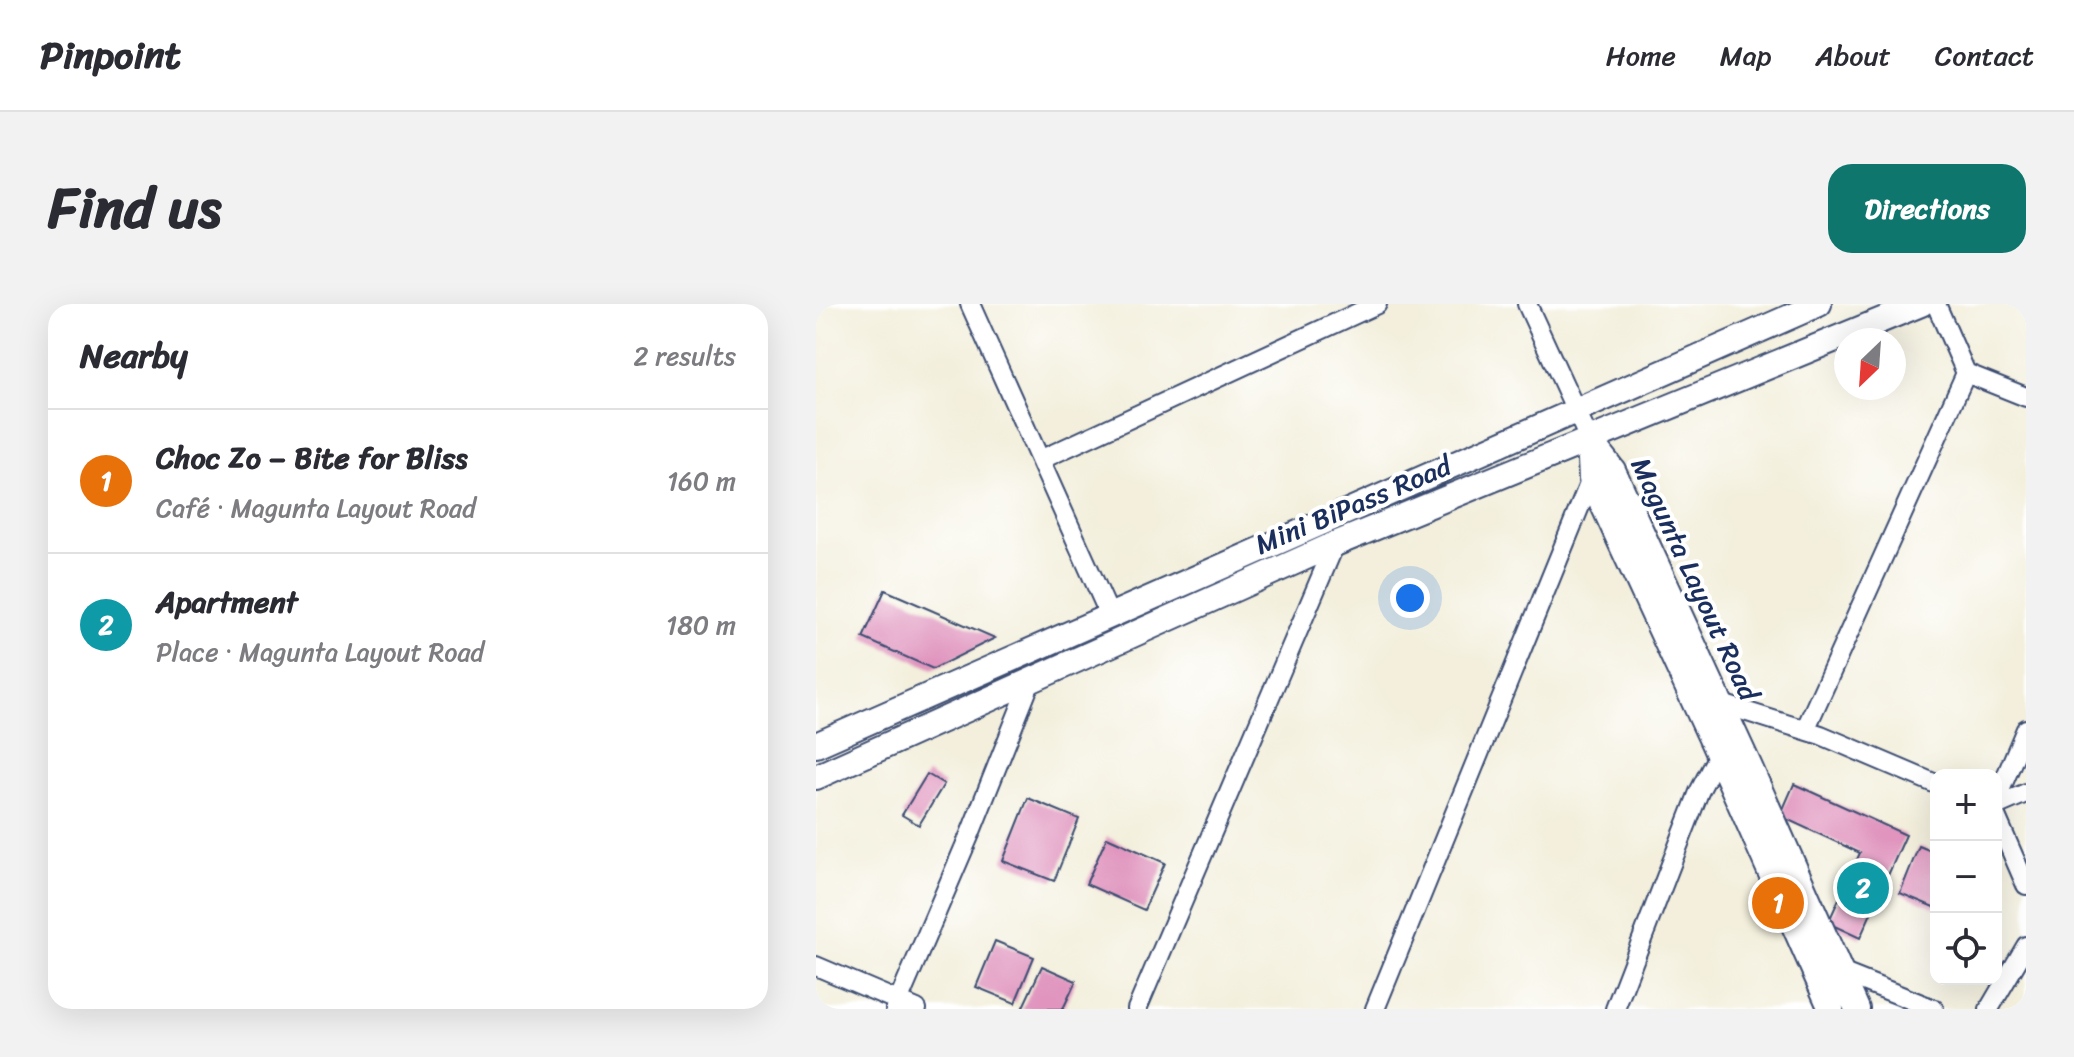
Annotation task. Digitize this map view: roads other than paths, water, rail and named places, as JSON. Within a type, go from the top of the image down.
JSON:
[{"type":"main road","points":[[816,745],[1819,304]]},
{"type":"main road","name":"Mini BiPass Road","points":[[816,777],[1335,544],[1921,304]]},
{"type":"main road","name":"Magunta Layout Road","points":[[1589,439],[1591,479],[1831,1009]]},
{"type":"main road","name":"Magunta Layout Road","points":[[1589,439],[1613,470],[1722,704],[1857,1009]]},
{"type":"street","points":[[970,304],[1110,616]]},
{"type":"street","points":[[1040,460],[1377,304]]},
{"type":"street","points":[[1527,304],[1589,439]]},
{"type":"street","points":[[1936,304],[1966,373],[2026,397]]},
{"type":"street","points":[[1805,730],[1966,373]]},
{"type":"street","points":[[1375,1009],[1591,479]]},
{"type":"street","points":[[1137,1009],[1335,544]]},
{"type":"street","points":[[897,1005],[1031,681]]},
{"type":"street","points":[[1722,704],[1805,730],[1930,782]]},
{"type":"street","points":[[2002,786],[2026,729]]},
{"type":"street","points":[[1615,1009],[1699,792],[1718,755]]},
{"type":"street","points":[[2002,803],[2026,793]]},
{"type":"street","points":[[2002,830],[2026,885]]},
{"type":"street","points":[[1989,1009],[2026,946]]},
{"type":"street","points":[[816,966],[897,1005],[917,1009]]},
{"type":"street","points":[[1841,972],[1934,1009]]},
{"type":"place","name":"Apartment","points":[[1863,888]]},
{"type":"place","name":"Choc Zo – Bite for Bliss","points":[[1778,903]]}]
